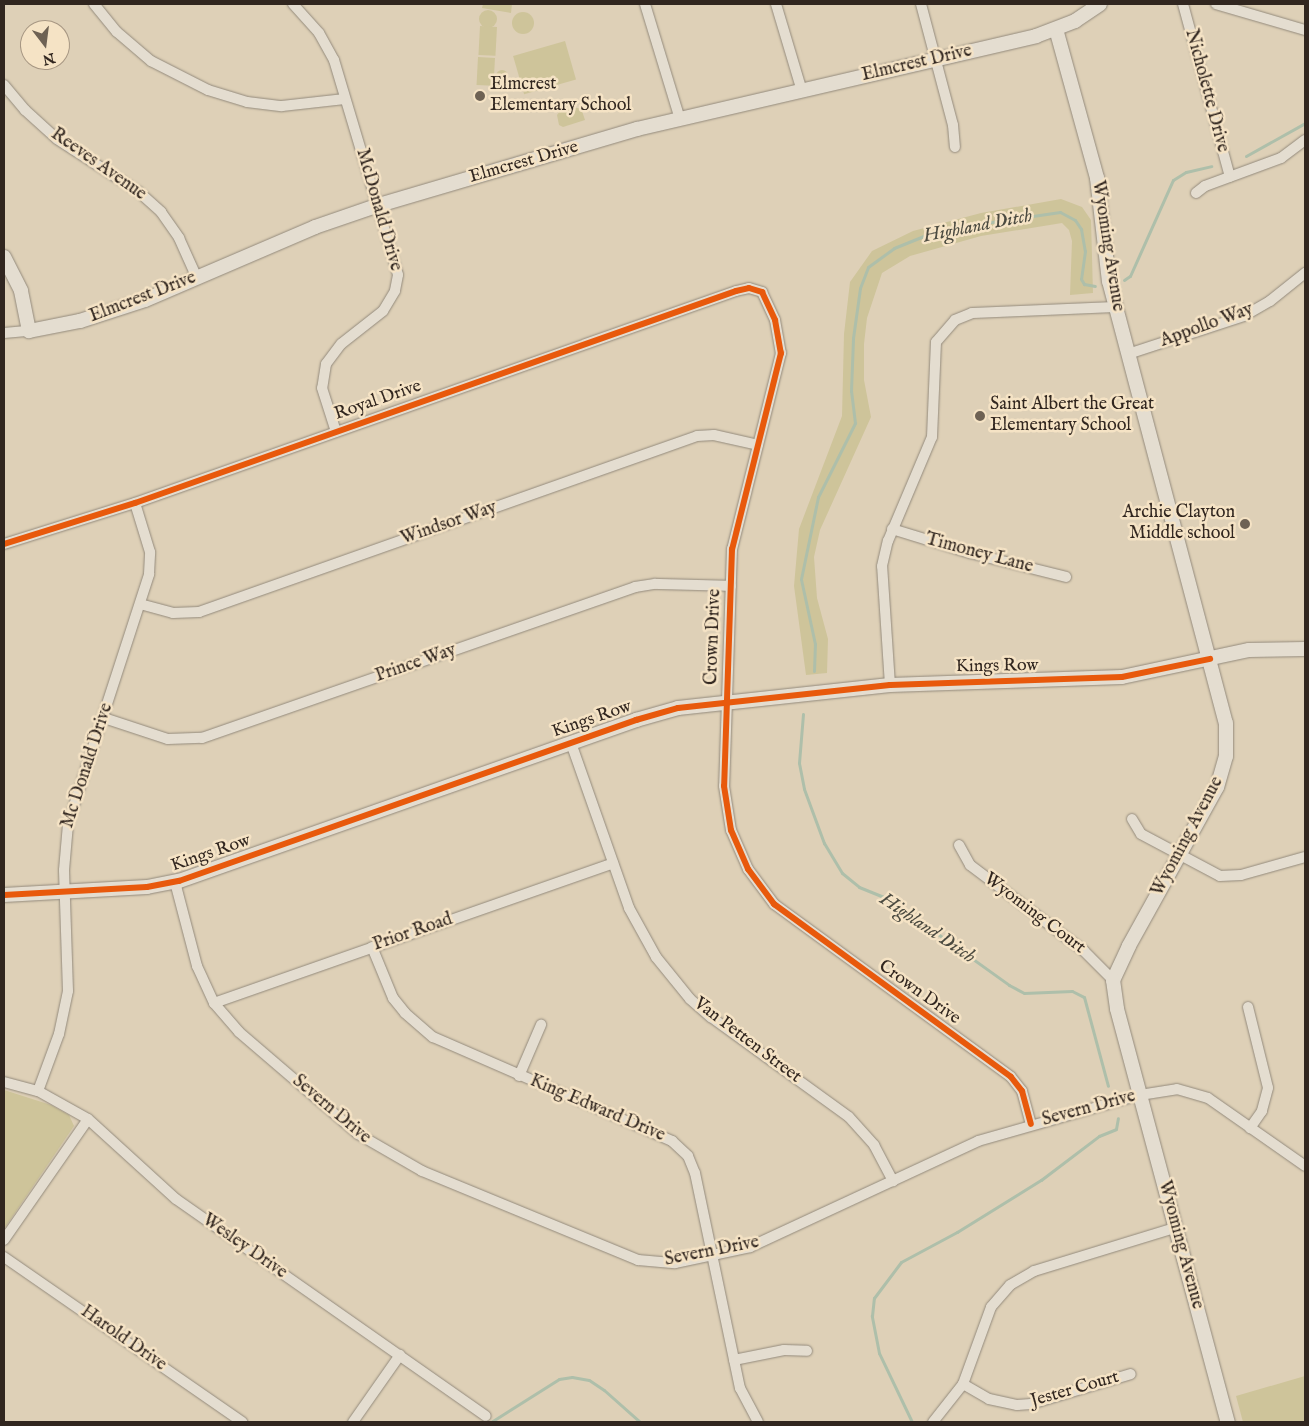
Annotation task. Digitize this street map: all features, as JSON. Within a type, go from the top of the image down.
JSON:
[{"type":"street","points":[[94,4],[117,32],[150,61],[208,90],[248,102],[282,106],[345,99]]},
{"type":"street","name":"McDonald Drive","points":[[293,4],[328,46],[379,206],[396,267],[397,283],[391,301],[382,311],[341,344],[326,364],[322,388],[336,432]]},
{"type":"street","points":[[645,4],[680,119]]},
{"type":"street","points":[[776,4],[802,91]]},
{"type":"street","points":[[922,4],[938,60],[955,147]]},
{"type":"street","points":[[1056,29],[1100,4]]},
{"type":"street","name":"Nicholette Drive","points":[[1183,4],[1230,178]]},
{"type":"street","points":[[1216,4],[1305,30]]},
{"type":"street","name":"Elmcrest Drive","points":[[4,333],[29,331],[121,309],[315,227],[379,206],[680,119],[938,60],[1056,29]]},
{"type":"street","name":"Wyoming Avenue","points":[[1056,29],[1098,184],[1106,266],[1116,307],[1226,723],[1226,756],[1217,787],[1113,980],[1117,1010],[1228,1422]]},
{"type":"street","name":"Reeves Avenue","points":[[4,85],[25,110],[57,139],[139,192],[155,206],[179,238],[197,278]]},
{"type":"street","points":[[1196,194],[1205,186],[1281,158],[1305,140]]},
{"type":"street","points":[[4,257],[21,290],[29,331]]},
{"type":"street","name":"Appollo Way","points":[[1128,354],[1251,312],[1305,273]]},
{"type":"street","name":"Royal Drive","points":[[4,544],[135,503],[736,291],[749,288],[762,292]]},
{"type":"street","name":"Crown Drive","points":[[762,292],[775,320],[781,353],[733,536],[724,786],[726,808],[738,850],[759,886],[790,919],[1011,1077],[1022,1092],[1032,1124]]},
{"type":"street","points":[[890,685],[882,566],[892,529],[932,436],[934,352],[936,342],[948,326],[962,316],[980,312],[1116,307]]},
{"type":"street","name":"Windsor Way","points":[[140,604],[173,613],[199,612],[697,436],[714,435],[758,445]]},
{"type":"street","name":"Mc Donald Drive","points":[[38,1091],[66,1006],[69,964],[64,891],[64,852],[68,824],[104,718],[149,574],[150,552],[135,503]]},
{"type":"street","name":"Timoney Lane","points":[[892,529],[970,553],[1066,576]]},
{"type":"street","name":"Prince Way","points":[[104,718],[168,740],[202,738],[635,587],[654,584],[731,586]]},
{"type":"street","name":"Kings Row","points":[[4,895],[146,887],[175,882],[663,712],[728,702],[890,685],[1122,678],[1248,650],[1305,649]]},
{"type":"street","name":"Van Petten Street","points":[[571,743],[612,863],[641,934],[672,979],[711,1017],[849,1117],[874,1145],[892,1181]]},
{"type":"street","points":[[1132,819],[1141,834],[1210,873],[1231,876],[1305,857]]},
{"type":"street","name":"Wyoming Court","points":[[960,845],[970,865],[1084,951],[1113,980]]},
{"type":"street","name":"Prior Road","points":[[214,1003],[612,863]]},
{"type":"street","name":"Severn Drive","points":[[175,882],[197,966],[214,1003],[239,1032],[358,1134],[404,1163],[621,1256],[656,1263],[712,1255],[770,1240],[978,1141],[1032,1124],[1140,1095],[1189,1090],[1208,1098],[1305,1166]]},
{"type":"street","name":"King Edward Drive","points":[[372,948],[394,998],[418,1026],[448,1045],[672,1141],[682,1148],[695,1173],[740,1388],[758,1422]]},
{"type":"street","points":[[1248,1007],[1268,1088],[1262,1111],[1250,1128]]},
{"type":"street","points":[[519,1076],[541,1024]]},
{"type":"street","name":"Wesley Drive","points":[[4,1082],[38,1091],[88,1119],[176,1199],[486,1416]]},
{"type":"street","points":[[4,1240],[88,1119]]},
{"type":"street","points":[[933,1422],[963,1384],[991,1307],[1010,1285],[1034,1271],[1175,1228]]},
{"type":"street","name":"Harold Drive","points":[[4,1256],[242,1422]]},
{"type":"street","points":[[734,1360],[784,1350],[807,1350]]},
{"type":"street","points":[[354,1422],[400,1355]]},
{"type":"street","name":"Jester Court","points":[[963,1384],[989,1399],[1017,1406],[1131,1374]]},
{"type":"shaded area","points":[[483,4],[512,4],[511,13],[482,8]]},
{"type":"shaded area","points":[[488,10],[494,13],[497,19],[494,25],[488,28],[482,25],[479,19],[482,13]]},
{"type":"shaded area","points":[[523,12],[531,15],[534,23],[531,31],[523,34],[515,31],[512,23],[515,15]]},
{"type":"shaded area","points":[[480,26],[497,27],[495,56],[478,55]]},
{"type":"shaded area","points":[[565,41],[576,79],[524,94],[513,56]]},
{"type":"shaded area","points":[[478,57],[495,58],[494,86],[477,85]]},
{"type":"shaded area","points":[[502,70],[508,76],[502,82],[496,76]]},
{"type":"shaded area","points":[[581,108],[585,120],[563,127],[559,125],[557,115],[560,111]]},
{"type":"shaded area","points":[[1061,199],[1082,207],[1091,220],[1093,293],[1070,295],[1072,241],[1069,230],[1062,223],[981,236],[910,256],[882,273],[867,318],[864,344],[864,380],[871,417],[820,530],[814,557],[817,598],[828,639],[827,673],[806,675],[794,586],[799,529],[842,416],[844,334],[850,282],[872,251],[913,231],[981,213]]},
{"type":"shaded area","points":[[4,1090],[51,1105],[69,1115],[74,1126],[4,1229]]},
{"type":"shaded area","points":[[1305,1376],[1305,1422],[1243,1422],[1236,1396]]},
{"type":"waterway","name":"Highland Ditch","points":[[1246,156],[1305,123]]},
{"type":"waterway","name":"Highland Ditch","points":[[1124,280],[1130,276],[1173,180],[1186,172],[1211,166]]},
{"type":"waterway","name":"Highland Ditch","points":[[814,671],[815,644],[801,579],[818,497],[855,423],[851,391],[853,338],[860,288],[868,267],[894,248],[924,236],[971,225],[1060,212],[1075,220],[1081,229],[1085,251],[1081,279],[1084,284],[1095,286]]},
{"type":"waterway","name":"Highland Ditch","points":[[803,714],[799,763],[804,789],[824,843],[842,873],[859,887],[889,899],[1009,985],[1024,993],[1072,991],[1084,997],[1108,1086]]},
{"type":"waterway","name":"Highland Ditch","points":[[912,1422],[879,1353],[872,1316],[874,1298],[901,1262],[957,1232],[1041,1180],[1099,1136],[1116,1129],[1118,1118]]},
{"type":"waterway","name":"Highland Ditch","points":[[491,1422],[559,1379],[572,1377],[589,1380],[604,1390],[640,1422]]},
{"type":"cycle path","points":[[4,544],[135,503],[736,291],[749,288],[762,292],[775,320],[781,353],[732,549],[724,786],[731,830],[748,869],[774,904],[1011,1077],[1022,1091],[1031,1124]]},
{"type":"cycle path","points":[[4,895],[147,887],[179,881],[636,720],[678,708],[890,685],[1122,677],[1210,659]]},
{"type":"place","name":"Elmcrest Elementary School","points":[[480,96]]},
{"type":"place","name":"Saint Albert the Great Elementary School","points":[[980,416]]},
{"type":"place","name":"Archie Clayton Middle school","points":[[1245,524]]}]
